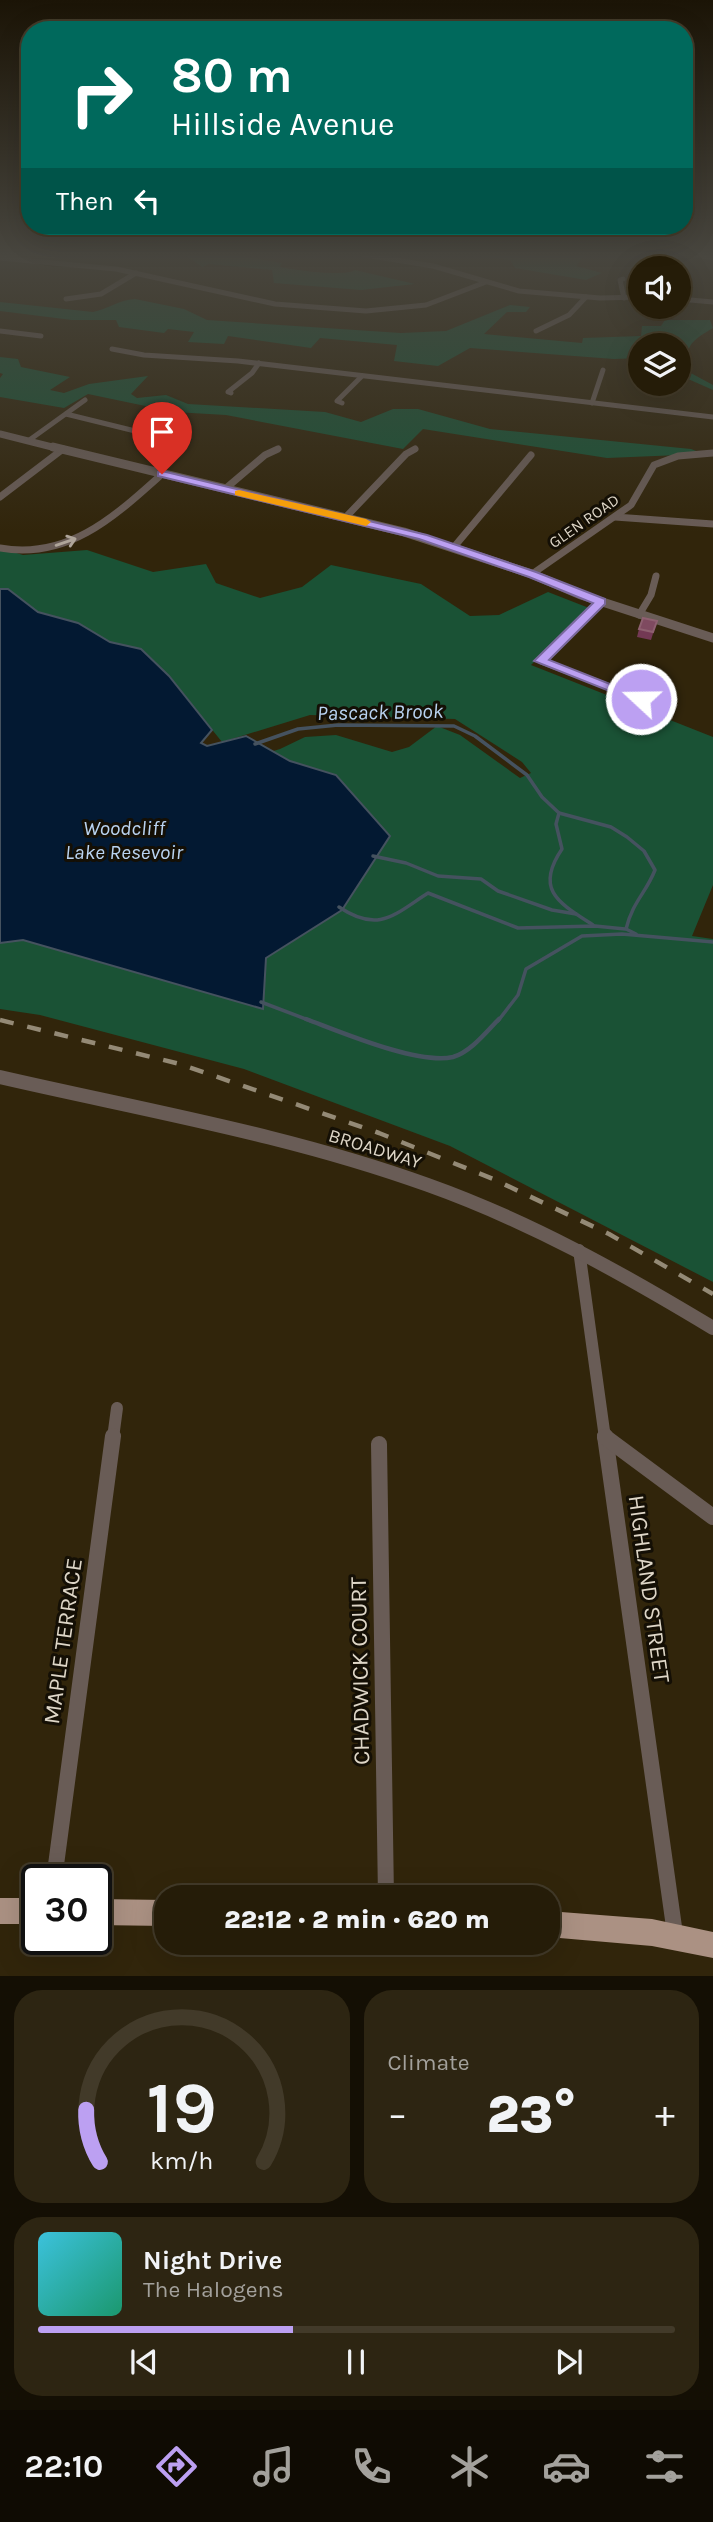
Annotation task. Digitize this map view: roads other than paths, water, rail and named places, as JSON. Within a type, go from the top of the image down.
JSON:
[{"type":"main road","points":[[0,1911],[21,1911]]},
{"type":"main road","points":[[112,1912],[154,1913]]},
{"type":"main road","points":[[560,1925],[629,1928],[675,1934],[713,1945]]},
{"type":"street","points":[[111,349],[160,357],[259,363],[592,404],[713,416]]},
{"type":"street","points":[[231,393],[228,392],[252,373],[259,363]]},
{"type":"street","points":[[592,404],[603,370]]},
{"type":"street","points":[[342,402],[337,401],[362,376]]},
{"type":"street","points":[[29,441],[85,400]]},
{"type":"street","points":[[66,414],[180,442]]},
{"type":"street","points":[[0,433],[454,547],[639,615],[713,638]]},
{"type":"street","points":[[0,497],[63,449]]},
{"type":"street","points":[[225,489],[265,454],[278,449]]},
{"type":"street","points":[[345,518],[406,454],[415,449]]},
{"type":"street","name":"GLEN ROAD","points":[[533,574],[637,499],[646,484],[648,472],[655,464],[674,457],[713,453]]},
{"type":"street","points":[[454,547],[531,455]]},
{"type":"street","points":[[0,548],[26,553],[80,536],[116,516],[162,474]]},
{"type":"street","points":[[615,517],[713,524]]},
{"type":"street","points":[[639,615],[651,595],[656,576]]},
{"type":"street","points":[[601,601],[541,661],[641,699]]},
{"type":"street","name":"BROADWAY","points":[[0,1077],[354,1161],[458,1196],[579,1250],[713,1328]]},
{"type":"street","name":"HIGHLAND STREET","points":[[579,1250],[675,1934]]},
{"type":"street","name":"MAPLE TERRACE","points":[[56,1864],[117,1408]]},
{"type":"street","points":[[605,1437],[713,1517]]},
{"type":"street","name":"CHADWICK COURT","points":[[379,1444],[386,1885]]},
{"type":"water","name":"Woodcliff Lake Resevoir","points":[[0,589],[8,589],[38,612],[78,623],[110,642],[141,649],[169,676],[212,730],[201,743],[207,746],[246,736],[290,761],[336,775],[390,836],[342,910],[266,958],[263,1009],[23,940],[0,943]]},
{"type":"waterway","name":"Pascack Brook","points":[[255,744],[298,729],[338,725],[454,726],[475,736],[527,775],[542,797],[559,813]]},
{"type":"waterway","name":"Pascack Brook","points":[[559,813],[611,827],[644,851],[655,870],[632,911],[626,929],[636,934]]},
{"type":"waterway","points":[[559,813],[556,824],[562,849],[550,875],[551,885],[561,902],[593,925]]},
{"type":"waterway","points":[[373,856],[406,863],[438,876],[481,879],[498,891],[552,910],[576,914]]},
{"type":"waterway","points":[[339,907],[353,915],[376,920],[396,914],[428,893],[518,928],[595,926],[625,929]]},
{"type":"waterway","name":"Pascack Brook","points":[[498,1021],[518,995],[526,969],[582,936],[622,934],[713,942]]},
{"type":"waterway","name":"Pascack Brook","points":[[261,1002],[311,1021]]},
{"type":"waterway","name":"Pascack Brook","points":[[306,1019],[400,1052],[438,1058],[453,1057],[466,1051],[499,1019]]},
{"type":"railway","points":[[0,1020],[180,1064],[379,1133],[493,1179],[609,1234],[713,1294]]}]
